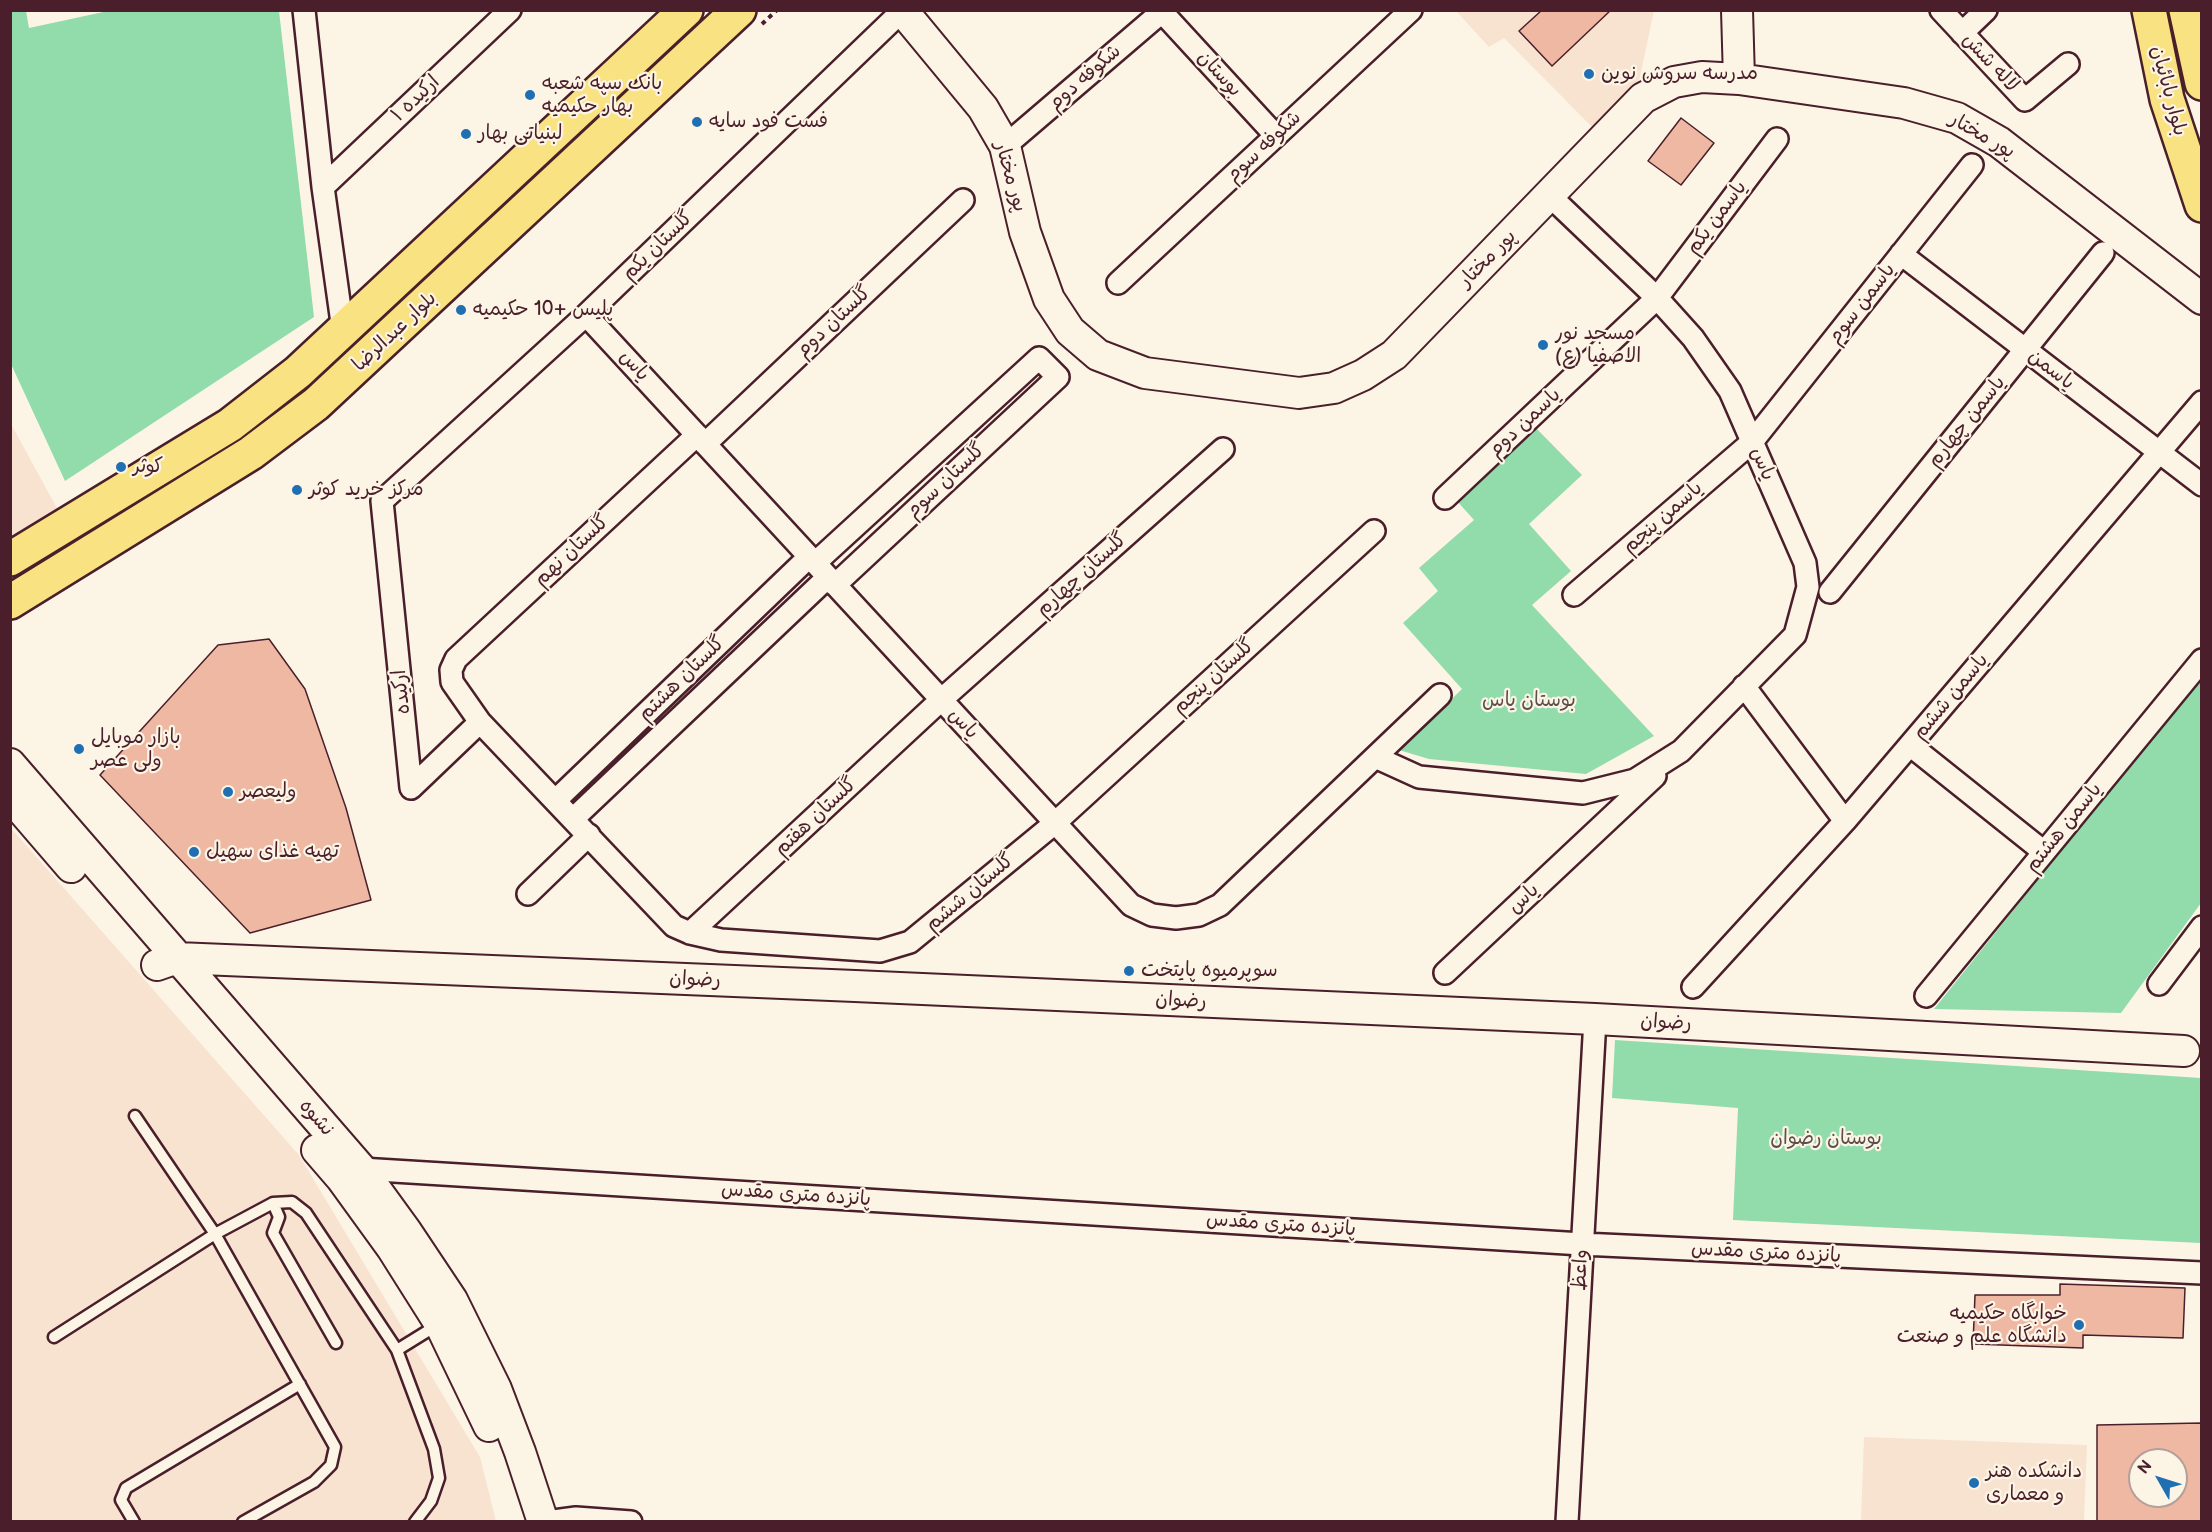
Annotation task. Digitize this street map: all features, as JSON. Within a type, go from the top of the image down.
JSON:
[{"type":"main road","name":"بلوار عبدالرضا","points":[[10,560],[77,521],[230,425],[298,372],[686,10]]},
{"type":"main road","name":"بلوار عبدالرضا","points":[[10,602],[251,453],[316,404],[739,10]]},
{"type":"main road","points":[[1737,10],[1739,79]]},
{"type":"main road","name":"بلوار بابائیان","points":[[2148,10],[2167,99],[2202,205]]},
{"type":"main road","name":"بلوار بابائیان","points":[[2186,10],[2202,83]]},
{"type":"main road","name":"پور مختار","points":[[902,11],[983,108],[1005,146],[1025,232],[1049,299],[1070,331],[1098,355],[1144,373],[1299,393],[1334,388],[1363,375],[1394,355],[1643,98],[1674,82],[1702,77],[1739,79],[1904,104],[1957,118],[2000,142],[2202,299]]},
{"type":"main road","points":[[77,521],[93,551]]},
{"type":"main road","name":"نشوه","points":[[10,764],[167,962]]},
{"type":"main road","name":"نشوه","points":[[10,796],[167,962],[352,1174],[452,1300],[496,1389],[544,1521]]},
{"type":"main road","name":"رضوان","points":[[167,962],[1595,1020],[2196,1051]]},
{"type":"main road","name":"نشوه","points":[[352,1174],[392,1248],[440,1324],[482,1408],[504,1466],[521,1521]]},
{"type":"street","points":[[304,10],[323,187],[343,330]]},
{"type":"street","name":"ارکیده ۱","points":[[323,187],[510,10]]},
{"type":"street","name":"شکوفه سوم","points":[[1118,284],[1410,10]]},
{"type":"street","name":"لاله شش","points":[[1941,10],[2025,100],[2068,63]]},
{"type":"street","points":[[1962,33],[1986,10]]},
{"type":"street","name":"گلستان یکم","points":[[382,501],[586,315],[902,11]]},
{"type":"street","name":"بوستان","points":[[1163,11],[1276,136]]},
{"type":"street","name":"شکوفه دوم","points":[[1005,146],[1163,11]]},
{"type":"street","name":"یاسمن یکم","points":[[1657,298],[1777,139]]},
{"type":"street","name":"یاسمن سوم","points":[[1752,442],[1972,165]]},
{"type":"street","name":"یاس","points":[[1445,973],[1681,752],[1795,635],[1808,587],[1805,563],[1730,391],[1693,338],[1657,298],[1550,196]]},
{"type":"street","name":"گلستان دوم","points":[[701,440],[963,200]]},
{"type":"street","name":"یاسمن چهارم","points":[[1830,592],[2103,253]]},
{"type":"street","name":"یاسمن","points":[[1901,254],[2202,485]]},
{"type":"street","name":"یاسمن دوم","points":[[1446,498],[1657,298]]},
{"type":"street","name":"یاس","points":[[586,315],[1131,905],[1152,915],[1176,918],[1199,915],[1220,905],[1440,694]]},
{"type":"street","name":"گلستان سوم","points":[[1039,358],[1058,377],[822,570],[1039,358]]},
{"type":"street","name":"یاسمن ششم","points":[[1693,987],[1845,821],[2202,402]]},
{"type":"street","name":"گلستان نهم","points":[[480,722],[452,682],[451,670],[456,659],[701,440]]},
{"type":"street","name":"یاسمن پنجم","points":[[1574,595],[1752,442]]},
{"type":"street","name":"گلستان چهارم","points":[[941,700],[1223,449]]},
{"type":"street","name":"ارکیده","points":[[382,501],[411,788],[480,722]]},
{"type":"street","name":"گلستان پنجم","points":[[1055,823],[1374,531]]},
{"type":"street","name":"گلستان هشتم","points":[[556,800],[822,570]]},
{"type":"street","name":"گلستان هشتم","points":[[573,819],[822,570]]},
{"type":"street","name":"یاسمن هشتم","points":[[1926,996],[2202,660]]},
{"type":"street","points":[[1744,686],[1845,821]]},
{"type":"street","name":"گلستان هفتم","points":[[690,933],[941,700]]},
{"type":"street","points":[[480,722],[674,926],[690,933]]},
{"type":"street","points":[[1910,746],[2044,852]]},
{"type":"street","name":"یاس","points":[[1375,757],[1419,777],[1583,793],[1635,780],[1681,752]]},
{"type":"street","name":"گلستان ششم","points":[[690,933],[721,940],[880,951],[910,942],[1055,823]]},
{"type":"street","points":[[528,894],[589,835]]},
{"type":"street","points":[[2159,984],[2202,927]]},
{"type":"street","name":"واعظ","points":[[1567,1521],[1595,1020]]},
{"type":"street","name":"پانزده متری مقدس","points":[[352,1174],[1582,1244],[2202,1273]]},
{"type":"street","points":[[544,1521],[576,1518],[631,1521]]},
{"type":"lane","points":[[135,1116],[215,1234],[335,1447],[331,1465],[314,1482],[243,1521]]},
{"type":"lane","points":[[54,1337],[215,1234],[273,1203],[292,1202],[306,1213],[397,1350],[434,1449],[439,1478],[431,1501],[415,1521]]},
{"type":"lane","points":[[273,1203],[279,1217],[273,1233],[336,1342]]},
{"type":"lane","points":[[397,1350],[440,1324]]},
{"type":"lane","points":[[134,1521],[121,1500],[126,1488],[300,1383]]},
{"type":"shaded area","name":"مدرسه سروش نوین","points":[[1456,11],[1654,11],[1637,90],[1592,127],[1504,38],[1489,47]]},
{"type":"shaded area","points":[[11,424],[58,510],[10,539]]},
{"type":"shaded area","points":[[10,827],[299,1155],[480,1457],[496,1521],[11,1521]]},
{"type":"shaded area","name":"دانشکده هنر و معماری","points":[[1864,1437],[2087,1445],[2084,1521],[1861,1521]]},
{"type":"green space","points":[[10,11],[26,11],[29,28],[108,11],[279,11],[314,317],[65,481],[11,364]]},
{"type":"green space","name":"بوستان یاس","points":[[1535,427],[1582,475],[1529,524],[1571,571],[1532,605],[1654,736],[1586,774],[1429,759],[1399,750],[1462,689],[1403,623],[1438,591],[1419,568],[1474,520],[1457,501]]},
{"type":"green space","points":[[2201,677],[2201,903],[2121,1013],[1934,1009]]},
{"type":"green space","name":"بوستان رضوان","points":[[1615,1040],[2201,1078],[2201,1243],[1733,1220],[1738,1108],[1612,1098]]},
{"type":"building","name":"مدرسه سروش نوین","points":[[1542,10],[1611,10],[1552,66],[1519,31]]},
{"type":"building","points":[[1681,118],[1714,143],[1681,185],[1648,161]]},
{"type":"building","name":"ولیعصر","points":[[269,639],[305,689],[346,808],[371,900],[250,933],[100,775],[218,645]]},
{"type":"building","name":"خوابگاه حکیمیه دانشگاه علم و صنعت","points":[[2060,1284],[2185,1288],[2183,1338],[2083,1335],[2083,1348],[1973,1344],[1975,1295],[2060,1295]]},
{"type":"building","points":[[2202,1423],[2202,1521],[2097,1521],[2097,1425]]},
{"type":"place","name":"مدرسه سروش نوین","points":[[1589,74]]},
{"type":"place","name":"بانک سپه شعبه بهار حکیمیه","points":[[530,95]]},
{"type":"place","name":"فست فود سایه","points":[[697,122]]},
{"type":"place","name":"لبنیاتی بهار","points":[[466,134]]},
{"type":"place","name":"پلیس +10 حکیمیه","points":[[461,310]]},
{"type":"place","name":"مسجد نور الاصفیا (ع)","points":[[1543,345]]},
{"type":"place","name":"کوثر","points":[[121,467]]},
{"type":"place","name":"مرکز خرید کوثر","points":[[297,490]]},
{"type":"place","name":"بازار موبایل ولی عصر","points":[[79,749]]},
{"type":"place","name":"ولیعصر","points":[[228,792]]},
{"type":"place","name":"تهیه غذای سهیل","points":[[194,852]]},
{"type":"place","name":"سوپرمیوه پایتخت","points":[[1129,971]]},
{"type":"place","name":"خوابگاه حکیمیه دانشگاه علم و صنعت","points":[[2079,1325]]},
{"type":"place","name":"دانشکده هنر و معماری","points":[[1974,1483]]}]
